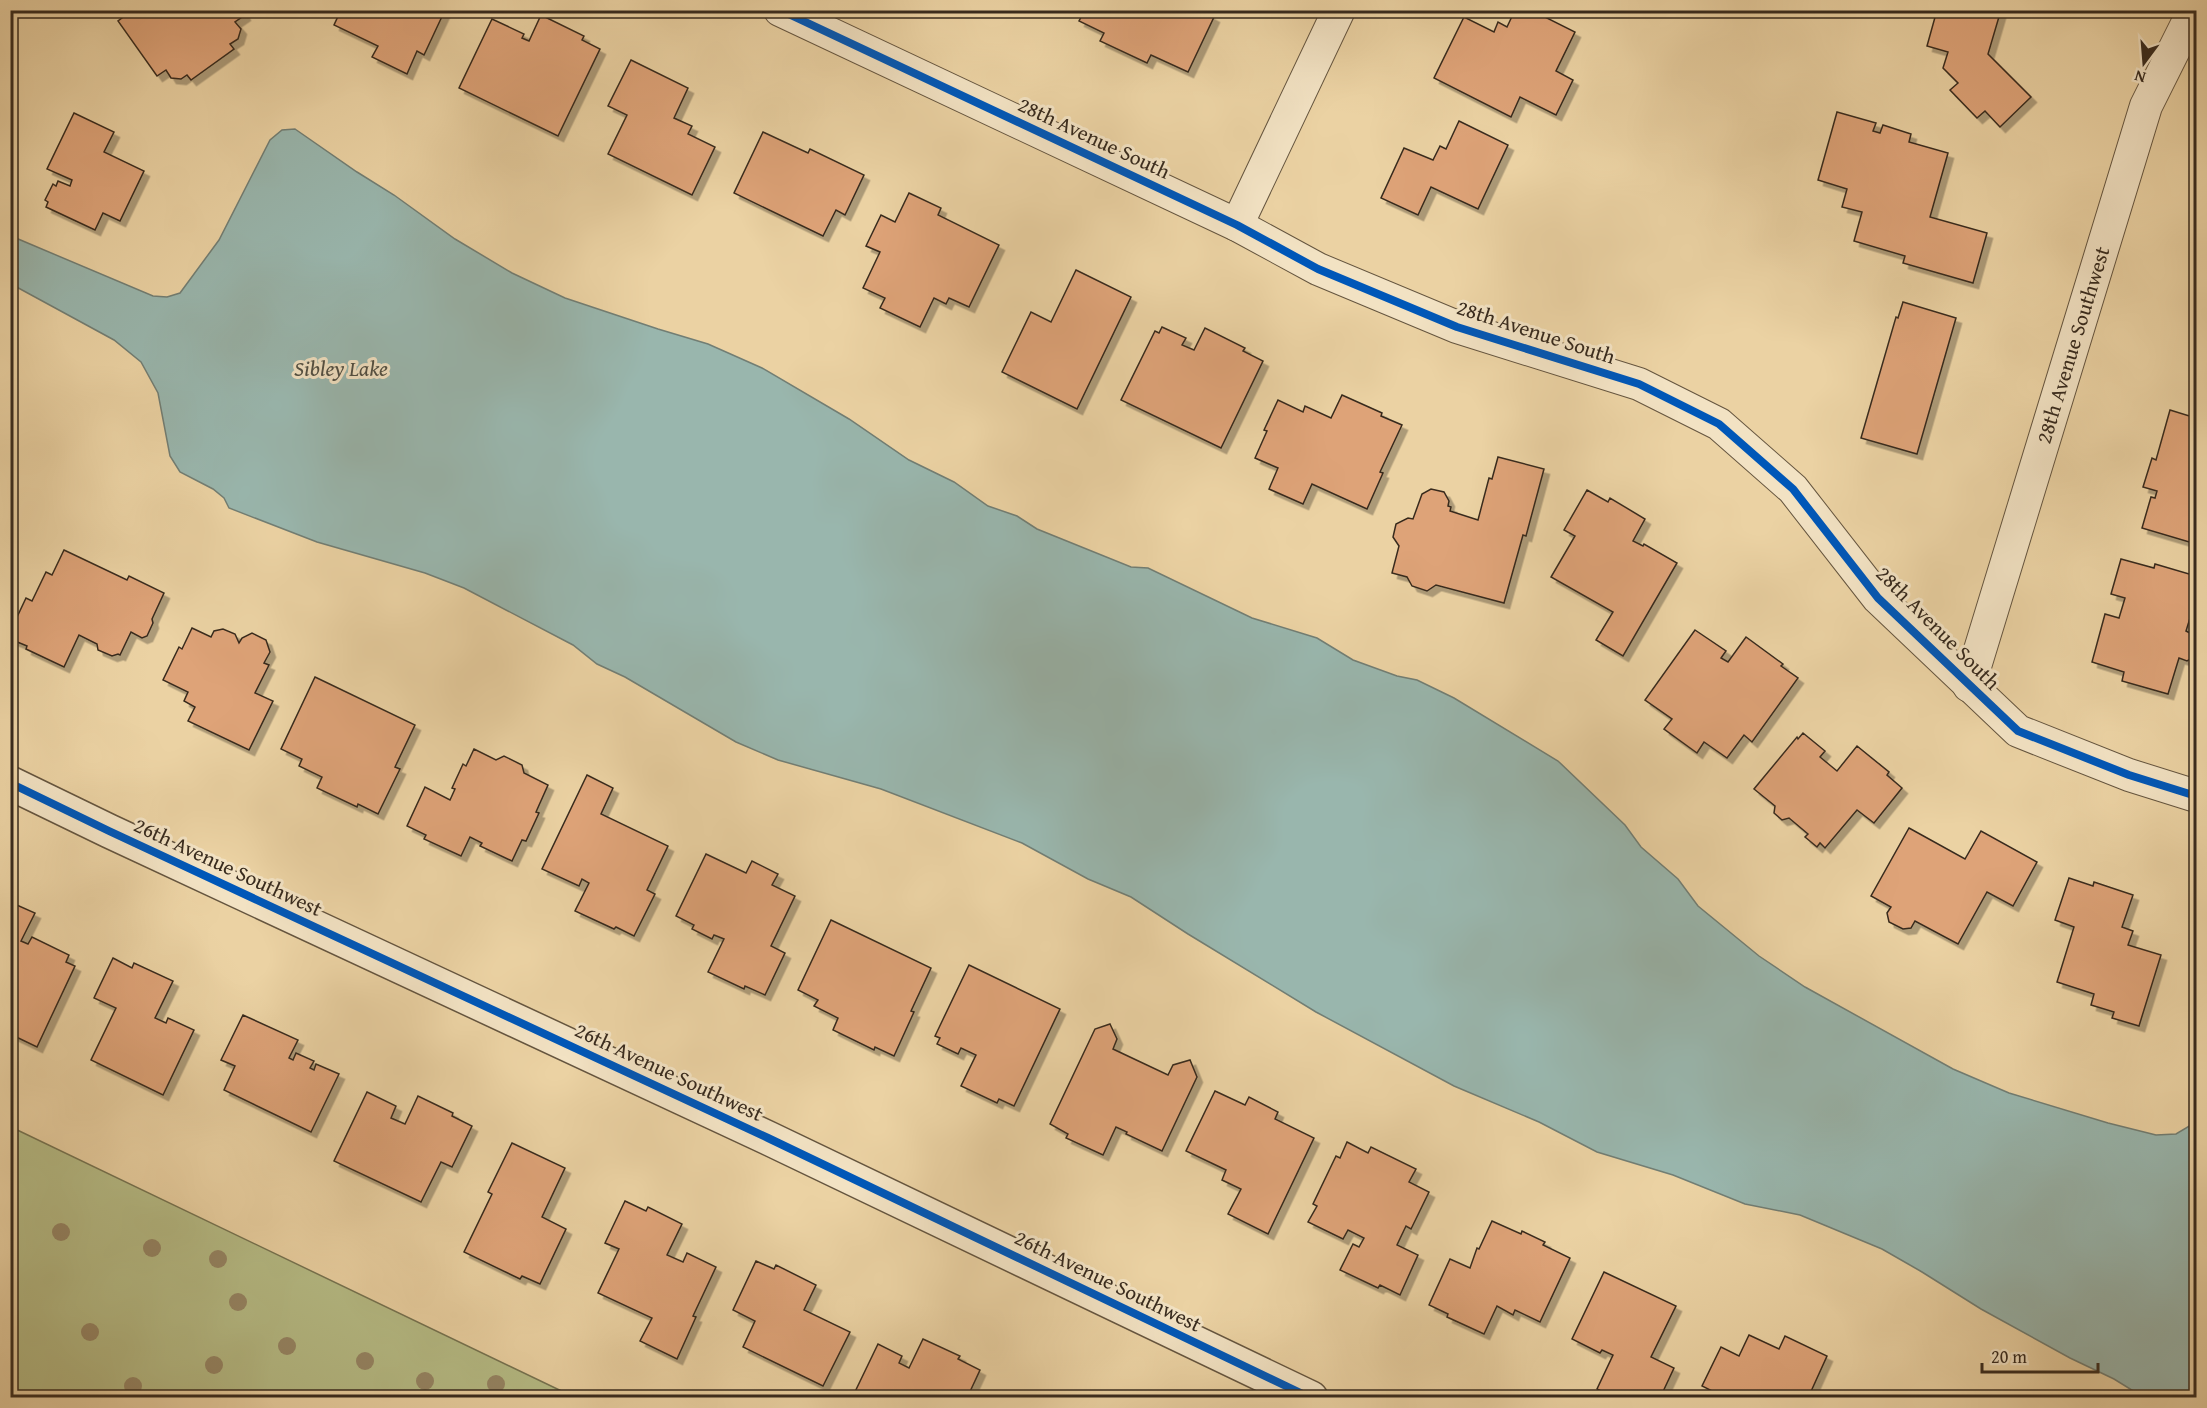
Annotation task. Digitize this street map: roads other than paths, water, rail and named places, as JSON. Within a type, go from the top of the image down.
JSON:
[{"type":"street","name":"28th Avenue South","points":[[780,10],[1237,225],[1318,269],[1446,322],[1639,384],[1719,424],[1793,489],[1878,598],[1968,686],[2018,731],[2129,775],[2196,796]]},
{"type":"street","points":[[1237,225],[1339,10]]},
{"type":"street","name":"28th Avenue Southwest","points":[[1968,686],[2146,106],[2194,10]]},
{"type":"street","name":"26th Avenue Southwest","points":[[10,783],[768,1138],[1311,1398]]},
{"type":"water","name":"Sibley Lake","points":[[295,129],[455,239],[512,273],[565,298],[708,344],[762,368],[849,419],[909,460],[954,482],[988,506],[1017,516],[1037,529],[1131,567],[1148,568],[1252,618],[1317,638],[1353,660],[1397,676],[1417,680],[1454,698],[1558,761],[1625,825],[1641,847],[1678,879],[1698,906],[1759,956],[1805,987],[1953,1069],[2009,1093],[2156,1135],[2176,1134],[2196,1122],[2196,1397],[2143,1397],[2114,1379],[2070,1358],[1981,1309],[1882,1249],[1800,1215],[1745,1204],[1673,1175],[1597,1152],[1539,1122],[1454,1086],[1316,1012],[1131,897],[1088,879],[1022,843],[881,789],[778,760],[736,742],[625,677],[597,664],[573,645],[464,588],[425,573],[317,542],[229,508],[224,498],[213,489],[180,472],[170,456],[158,393],[141,362],[114,340],[11,284],[11,236],[153,296],[167,297],[180,293],[219,240],[270,140],[282,130]]}]
